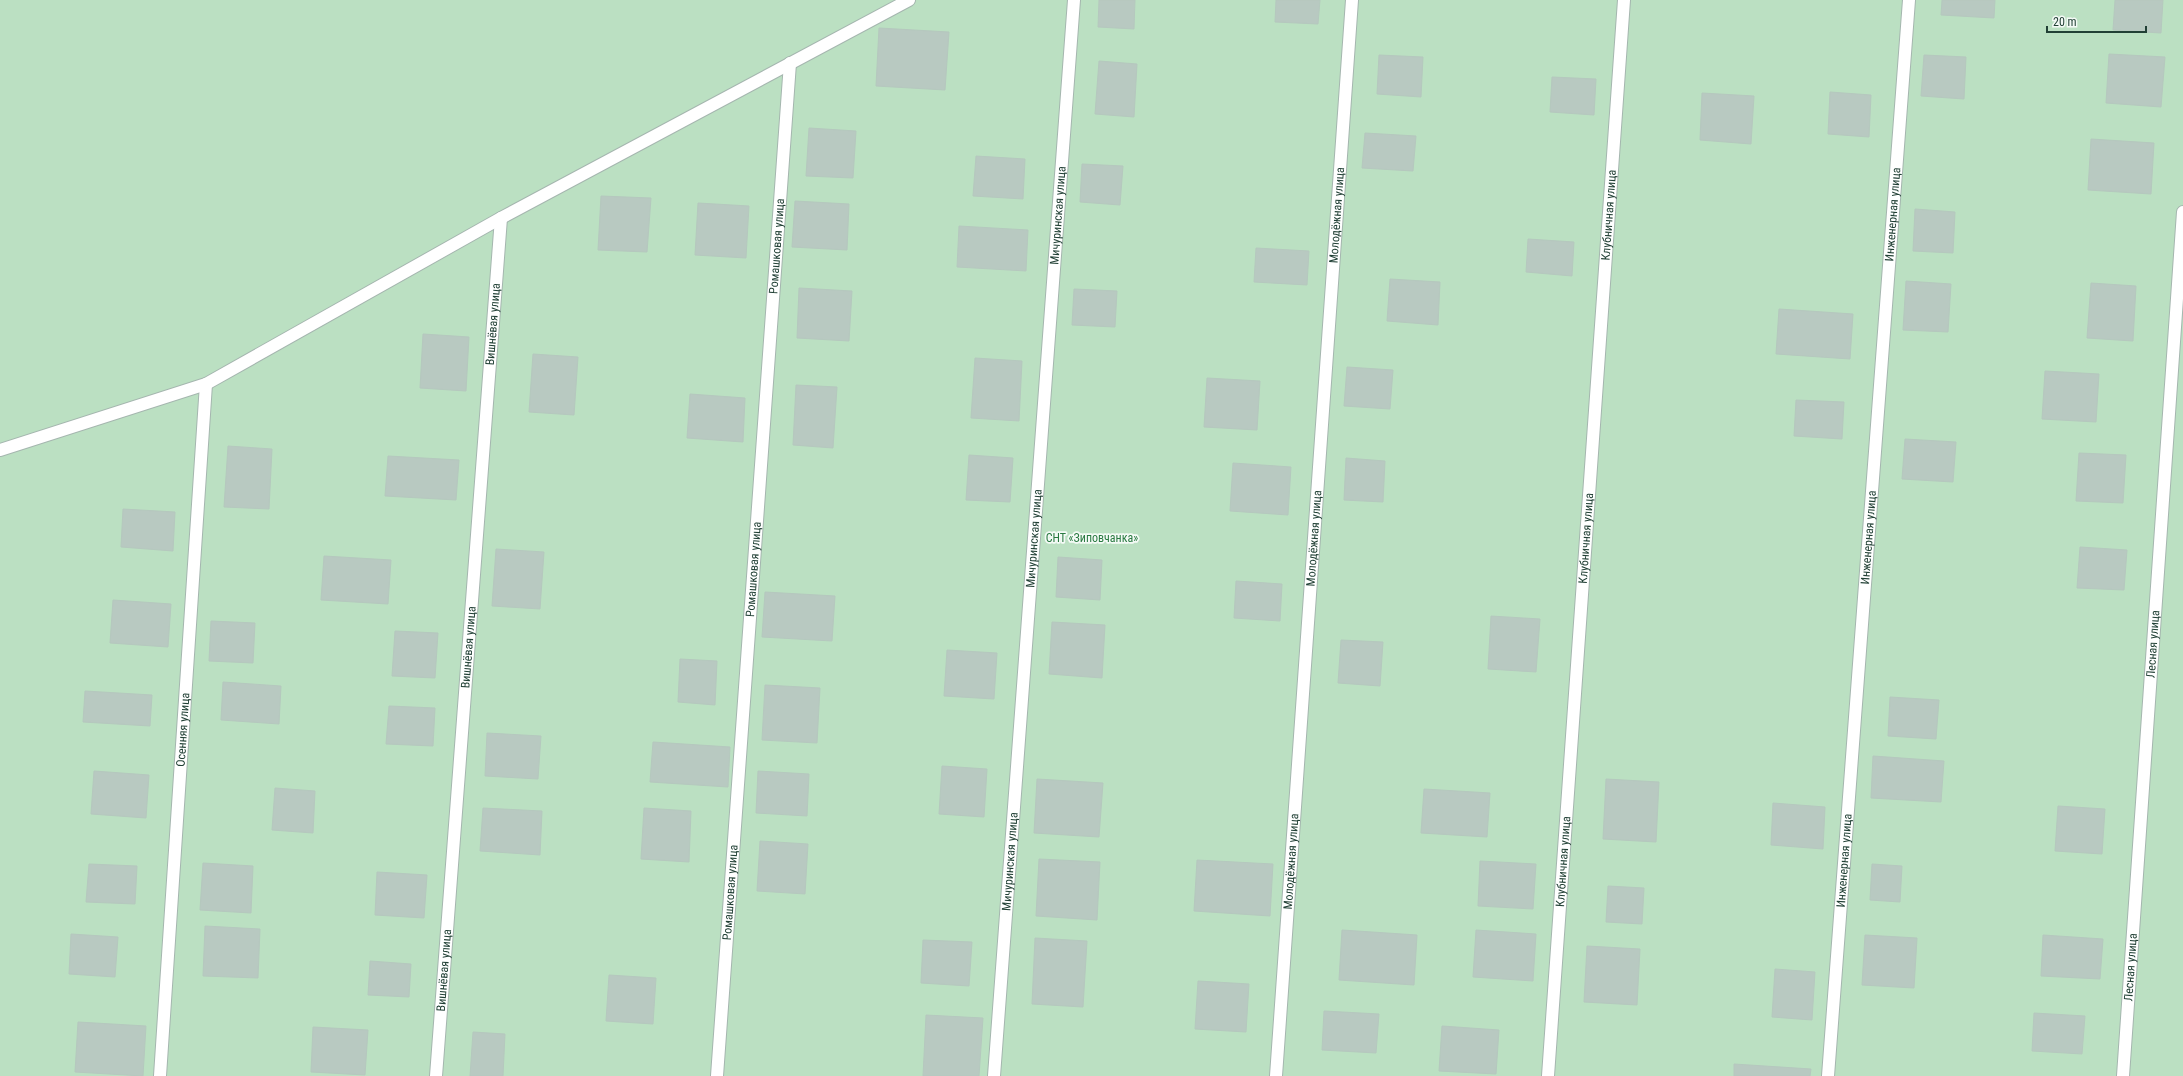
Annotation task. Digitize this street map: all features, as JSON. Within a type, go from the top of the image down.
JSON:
[{"type":"street","points":[[0,450],[206,384],[501,218],[909,0]]},
{"type":"street","name":"Мичуринская улица","points":[[994,1076],[1074,0]]},
{"type":"street","name":"Молодёжная улица","points":[[1276,1076],[1352,0]]},
{"type":"street","name":"Клубничная улица","points":[[1548,1076],[1624,0]]},
{"type":"street","name":"Инженерная улица","points":[[1828,1076],[1908,0]]},
{"type":"street","name":"Ромашковая улица","points":[[717,1076],[790,63]]},
{"type":"street","name":"Лесная улица","points":[[2123,1076],[2183,212]]},
{"type":"street","name":"Вишнёвая улица","points":[[436,1076],[501,218]]},
{"type":"street","name":"Осенняя улица","points":[[160,1076],[206,384]]},
{"type":"green space","name":"СНТ «Зиповчанка»","points":[[0,0],[2183,0],[2183,1076],[0,1076]]},
{"type":"building","points":[[1099,0],[1135,0],[1134,29],[1098,27]]},
{"type":"building","points":[[1276,0],[1320,0],[1318,24],[1275,22]]},
{"type":"building","points":[[1942,0],[1995,0],[1994,18],[1941,15]]},
{"type":"building","points":[[2115,0],[2163,0],[2161,33],[2113,30]]},
{"type":"building","points":[[879,28],[949,32],[945,90],[876,86]]},
{"type":"building","points":[[2109,54],[2165,57],[2161,107],[2106,103]]},
{"type":"building","points":[[1379,55],[1423,57],[1421,97],[1377,94]]},
{"type":"building","points":[[1924,55],[1966,57],[1964,99],[1921,96]]},
{"type":"building","points":[[1099,61],[1137,64],[1134,117],[1095,114]]},
{"type":"building","points":[[1552,77],[1596,79],[1594,115],[1550,112]]},
{"type":"building","points":[[1830,92],[1871,95],[1869,137],[1828,134]]},
{"type":"building","points":[[1702,93],[1754,96],[1751,144],[1700,140]]},
{"type":"building","points":[[809,128],[856,131],[853,178],[806,176]]},
{"type":"building","points":[[1365,133],[1416,136],[1413,171],[1362,168]]},
{"type":"building","points":[[2091,139],[2154,143],[2151,194],[2088,190]]},
{"type":"building","points":[[976,156],[1025,159],[1023,199],[973,196]]},
{"type":"building","points":[[1082,164],[1123,166],[1120,205],[1080,202]]},
{"type":"building","points":[[601,196],[651,198],[647,252],[598,250]]},
{"type":"building","points":[[795,201],[849,204],[847,250],[792,247]]},
{"type":"building","points":[[698,203],[749,206],[746,258],[695,255]]},
{"type":"building","points":[[1915,209],[1955,212],[1953,253],[1913,251]]},
{"type":"building","points":[[959,226],[1028,230],[1026,271],[957,267]]},
{"type":"building","points":[[1528,239],[1574,242],[1572,276],[1526,272]]},
{"type":"building","points":[[1256,248],[1309,251],[1307,285],[1254,282]]},
{"type":"building","points":[[1390,279],[1440,282],[1438,325],[1387,321]]},
{"type":"building","points":[[1906,281],[1951,284],[1948,332],[1903,330]]},
{"type":"building","points":[[2091,283],[2136,286],[2133,341],[2087,338]]},
{"type":"building","points":[[799,288],[852,291],[849,341],[797,338]]},
{"type":"building","points":[[1074,289],[1117,291],[1115,327],[1072,325]]},
{"type":"building","points":[[1779,309],[1853,314],[1850,359],[1776,354]]},
{"type":"building","points":[[423,334],[469,337],[466,391],[420,388]]},
{"type":"building","points":[[533,354],[578,357],[574,415],[529,412]]},
{"type":"building","points":[[975,358],[1022,361],[1019,421],[971,418]]},
{"type":"building","points":[[1347,367],[1393,370],[1390,409],[1344,406]]},
{"type":"building","points":[[2045,371],[2099,374],[2096,422],[2042,419]]},
{"type":"building","points":[[1207,378],[1260,381],[1257,430],[1204,427]]},
{"type":"building","points":[[796,385],[837,387],[833,448],[793,445]]},
{"type":"building","points":[[690,394],[745,398],[743,442],[687,438]]},
{"type":"building","points":[[1796,400],[1844,402],[1842,439],[1794,436]]},
{"type":"building","points":[[1905,439],[1956,442],[1953,482],[1902,479]]},
{"type":"building","points":[[228,446],[272,449],[269,509],[224,507]]},
{"type":"building","points":[[2079,453],[2126,455],[2123,503],[2076,501]]},
{"type":"building","points":[[969,455],[1013,458],[1010,502],[966,500]]},
{"type":"building","points":[[388,456],[459,460],[456,500],[385,496]]},
{"type":"building","points":[[1346,458],[1385,461],[1383,502],[1344,500]]},
{"type":"building","points":[[1233,463],[1291,467],[1288,515],[1230,511]]},
{"type":"building","points":[[123,509],[175,512],[173,551],[121,547]]},
{"type":"building","points":[[2080,547],[2127,550],[2124,590],[2077,588]]},
{"type":"building","points":[[496,549],[544,552],[540,609],[492,606]]},
{"type":"building","points":[[324,556],[391,560],[388,604],[321,600]]},
{"type":"building","points":[[1058,557],[1102,560],[1100,600],[1056,597]]},
{"type":"building","points":[[1236,581],[1282,584],[1280,621],[1234,618]]},
{"type":"building","points":[[765,592],[835,596],[832,641],[762,637]]},
{"type":"building","points":[[113,600],[171,604],[168,647],[110,643]]},
{"type":"building","points":[[1491,616],[1540,619],[1536,672],[1488,669]]},
{"type":"building","points":[[211,621],[255,623],[253,663],[209,661]]},
{"type":"building","points":[[1052,622],[1105,625],[1102,678],[1049,674]]},
{"type":"building","points":[[395,631],[438,633],[435,678],[392,676]]},
{"type":"building","points":[[1341,640],[1383,642],[1380,686],[1338,683]]},
{"type":"building","points":[[947,650],[997,653],[994,699],[944,696]]},
{"type":"building","points":[[680,659],[717,661],[715,705],[678,702]]},
{"type":"building","points":[[223,682],[281,686],[279,724],[221,720]]},
{"type":"building","points":[[765,685],[820,688],[817,743],[762,740]]},
{"type":"building","points":[[85,691],[152,695],[150,726],[83,722]]},
{"type":"building","points":[[1890,697],[1939,700],[1936,739],[1888,736]]},
{"type":"building","points":[[389,706],[435,708],[433,746],[386,744]]},
{"type":"building","points":[[487,733],[541,736],[538,779],[485,776]]},
{"type":"building","points":[[653,742],[730,747],[728,787],[650,782]]},
{"type":"building","points":[[1873,756],[1944,761],[1941,802],[1871,798]]},
{"type":"building","points":[[942,766],[987,769],[984,817],[939,814]]},
{"type":"building","points":[[94,771],[149,775],[146,818],[91,814]]},
{"type":"building","points":[[758,771],[809,774],[807,816],[756,813]]},
{"type":"building","points":[[1037,779],[1103,783],[1099,837],[1034,833]]},
{"type":"building","points":[[1606,779],[1659,782],[1656,842],[1603,839]]},
{"type":"building","points":[[275,788],[315,791],[313,833],[272,830]]},
{"type":"building","points":[[1424,789],[1490,793],[1487,837],[1421,833]]},
{"type":"building","points":[[1773,803],[1825,807],[1823,849],[1771,845]]},
{"type":"building","points":[[2058,806],[2105,809],[2102,854],[2055,851]]},
{"type":"building","points":[[483,808],[542,811],[540,855],[480,851]]},
{"type":"building","points":[[644,808],[691,811],[689,862],[641,859]]},
{"type":"building","points":[[760,841],[808,844],[805,894],[757,891]]},
{"type":"building","points":[[1039,859],[1100,862],[1097,920],[1036,916]]},
{"type":"building","points":[[1197,860],[1273,864],[1270,916],[1194,911]]},
{"type":"building","points":[[1480,861],[1536,864],[1533,909],[1478,906]]},
{"type":"building","points":[[203,863],[253,866],[251,913],[200,910]]},
{"type":"building","points":[[89,864],[137,866],[135,904],[86,902]]},
{"type":"building","points":[[1872,864],[1902,866],[1900,902],[1870,900]]},
{"type":"building","points":[[377,872],[427,875],[424,918],[375,915]]},
{"type":"building","points":[[1608,886],[1644,888],[1642,924],[1606,922]]},
{"type":"building","points":[[205,926],[260,929],[258,978],[203,976]]},
{"type":"building","points":[[1342,930],[1417,935],[1414,985],[1339,980]]},
{"type":"building","points":[[1476,930],[1536,934],[1533,981],[1473,977]]},
{"type":"building","points":[[71,934],[118,937],[115,977],[69,974]]},
{"type":"building","points":[[1865,935],[1917,938],[1914,988],[1862,985]]},
{"type":"building","points":[[2043,935],[2103,939],[2100,979],[2041,976]]},
{"type":"building","points":[[1035,938],[1087,941],[1083,1007],[1032,1004]]},
{"type":"building","points":[[923,940],[972,942],[969,986],[921,983]]},
{"type":"building","points":[[1587,946],[1640,949],[1637,1005],[1584,1002]]},
{"type":"building","points":[[370,961],[411,964],[409,997],[368,995]]},
{"type":"building","points":[[1775,969],[1815,972],[1812,1020],[1772,1017]]},
{"type":"building","points":[[609,975],[656,978],[653,1024],[606,1021]]},
{"type":"building","points":[[1198,981],[1249,984],[1246,1032],[1195,1029]]},
{"type":"building","points":[[1324,1011],[1379,1014],[1376,1053],[1322,1050]]},
{"type":"building","points":[[2034,1013],[2085,1016],[2082,1054],[2032,1051]]},
{"type":"building","points":[[926,1015],[983,1018],[979,1076],[923,1076]]},
{"type":"building","points":[[78,1022],[146,1026],[143,1076],[75,1072]]},
{"type":"building","points":[[1442,1026],[1499,1030],[1496,1074],[1439,1071]]},
{"type":"building","points":[[313,1027],[368,1030],[365,1075],[311,1072]]},
{"type":"building","points":[[473,1032],[505,1034],[503,1076],[470,1076]]},
{"type":"building","points":[[1734,1064],[1811,1069],[1810,1076],[1734,1076]]}]
